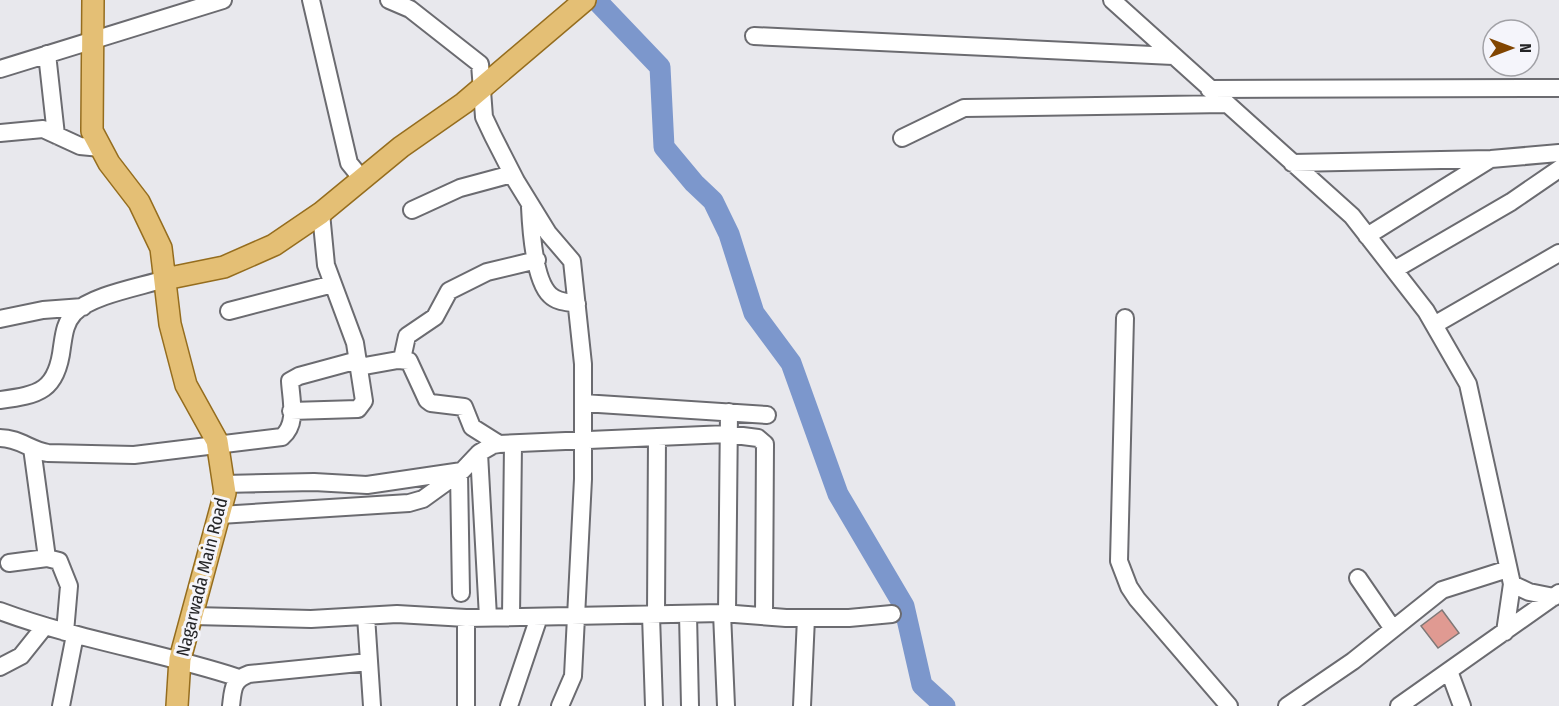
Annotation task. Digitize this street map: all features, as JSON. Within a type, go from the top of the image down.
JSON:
[{"type":"main road","name":"Nagarwada Main Road","points":[[93,0],[92,131],[101,148],[139,202],[161,248],[170,324],[186,385],[218,445],[224,484],[225,493],[220,515],[180,659],[177,706]]},
{"type":"main road","points":[[165,279],[224,267],[274,245],[321,213],[482,88],[585,0]]},
{"type":"street","points":[[0,69],[223,0]]},
{"type":"street","points":[[311,0],[349,163],[362,179]]},
{"type":"street","points":[[389,0],[410,9],[480,64],[484,117],[529,203],[548,233],[572,261],[583,363],[583,441],[573,676],[560,706]]},
{"type":"street","points":[[1112,0],[1352,216],[1434,325],[1468,384],[1510,577],[1505,632]]},
{"type":"street","points":[[754,36],[1173,56]]},
{"type":"street","points":[[47,54],[56,135]]},
{"type":"street","points":[[1209,89],[1559,88]]},
{"type":"street","points":[[902,138],[963,108],[1226,104]]},
{"type":"street","points":[[0,133],[33,128],[80,146],[101,148]]},
{"type":"street","points":[[1292,162],[1491,159],[1559,153]]},
{"type":"street","points":[[1367,236],[1491,159]]},
{"type":"street","points":[[1394,270],[1511,202],[1559,169]]},
{"type":"street","points":[[412,210],[460,188],[512,174]]},
{"type":"street","points":[[529,203],[542,284],[550,296],[560,302],[577,304]]},
{"type":"street","points":[[291,411],[362,407],[364,396],[355,344],[324,254],[321,213]]},
{"type":"street","points":[[1434,325],[1559,253]]},
{"type":"street","points":[[402,359],[407,336],[435,317],[449,291],[487,272],[537,260]]},
{"type":"street","points":[[0,400],[29,397],[51,382],[57,371],[66,325],[83,306],[94,300],[165,279]]},
{"type":"street","points":[[229,311],[333,284]]},
{"type":"street","points":[[0,319],[43,310],[83,306]]},
{"type":"street","points":[[1125,318],[1119,561],[1129,587],[1137,599],[1229,706]]},
{"type":"street","points":[[8,433],[32,448],[48,453],[134,454],[282,437],[290,431],[290,381],[294,378],[359,364],[402,359],[412,365],[427,400],[431,403],[464,407],[472,427],[506,444]]},
{"type":"street","points":[[583,403],[767,415]]},
{"type":"street","points":[[726,706],[724,613],[729,412]]},
{"type":"street","points":[[220,515],[409,502],[423,498],[460,472],[479,453],[493,445],[727,434],[758,438],[765,444],[764,616]]},
{"type":"street","points":[[654,706],[657,437]]},
{"type":"street","points":[[506,444],[511,617]]},
{"type":"street","points":[[32,448],[47,558]]},
{"type":"street","points":[[479,453],[488,618]]},
{"type":"street","points":[[224,484],[314,482],[367,485],[460,472]]},
{"type":"street","points":[[460,472],[461,593]]},
{"type":"street","points":[[9,563],[47,558],[59,561],[69,586],[70,633],[61,706]]},
{"type":"street","points":[[1287,706],[1353,661],[1442,590],[1510,577],[1529,592],[1557,595]]},
{"type":"street","points":[[1358,578],[1393,628]]},
{"type":"street","points":[[1399,706],[1557,595]]},
{"type":"street","points":[[0,611],[70,633],[180,659],[239,678],[369,662]]},
{"type":"street","points":[[193,616],[310,619],[397,614],[488,618],[724,613],[806,618],[892,614]]},
{"type":"street","points":[[688,614],[690,706]]},
{"type":"street","points":[[366,616],[372,706]]},
{"type":"street","points":[[509,706],[539,617]]},
{"type":"street","points":[[466,618],[466,706]]},
{"type":"street","points":[[802,706],[806,618]]},
{"type":"street","points":[[0,667],[21,656],[45,626]]},
{"type":"street","points":[[1449,671],[1462,706]]},
{"type":"street","points":[[231,706],[234,684],[239,678]]},
{"type":"building","points":[[1442,610],[1459,633],[1438,648],[1421,626]]},
{"type":"waterway","points":[[596,0],[660,67],[664,147],[694,183],[713,201],[729,234],[754,313],[791,363],[838,494],[904,606],[922,685],[945,706]]}]
